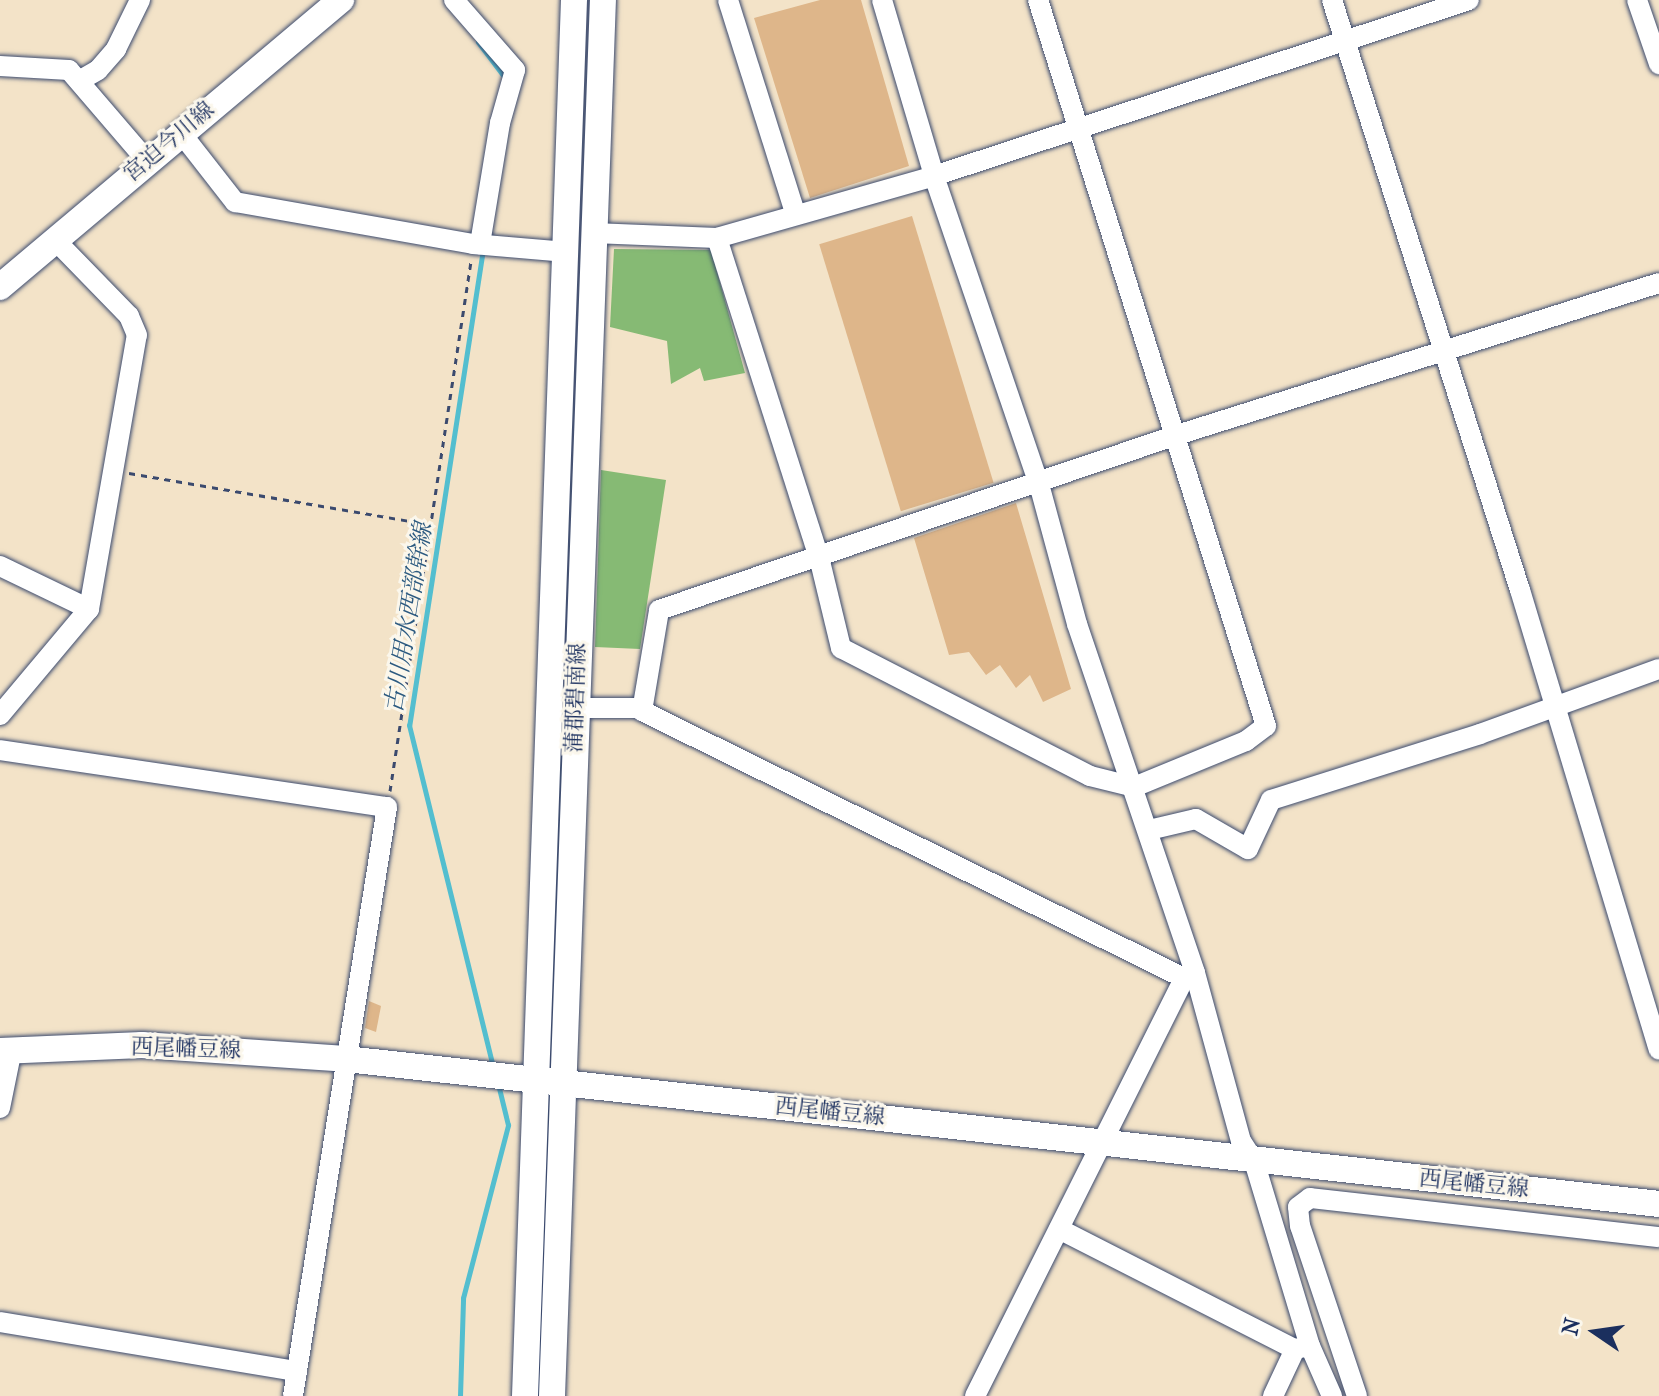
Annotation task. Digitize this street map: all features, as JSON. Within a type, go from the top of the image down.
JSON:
[{"type":"main road","name":"宮迫今川線","points":[[0,287],[341,0]]},
{"type":"main road","name":"蒲郡碧南線","points":[[525,1396],[529,1081],[567,252],[574,0]]},
{"type":"main road","name":"蒲郡碧南線","points":[[552,1396],[566,1084],[576,708],[603,0]]},
{"type":"main road","name":"西尾幡豆線","points":[[6,1050],[142,1045],[346,1059],[487,1077],[1101,1141],[1254,1161],[1659,1204]]},
{"type":"street","points":[[79,81],[98,70],[116,49],[140,0]]},
{"type":"street","points":[[454,0],[515,70],[500,123],[477,244]]},
{"type":"street","points":[[728,0],[795,212]]},
{"type":"street","points":[[882,0],[934,176],[1039,484],[1077,624],[1149,830],[1189,976],[1241,1141],[1254,1161],[1303,1348],[1332,1396]]},
{"type":"street","points":[[717,238],[819,557],[841,648],[1090,776],[1134,787],[1246,741],[1266,726],[1038,0]]},
{"type":"street","points":[[1332,0],[1556,707],[1659,1049]]},
{"type":"street","points":[[593,233],[717,238],[795,212],[934,176],[1078,125],[1469,0]]},
{"type":"street","points":[[1637,0],[1659,64]]},
{"type":"street","points":[[0,66],[69,70],[147,161]]},
{"type":"street","points":[[181,133],[235,202],[477,244],[567,252]]},
{"type":"street","points":[[0,715],[89,609],[137,335],[129,316],[55,240]]},
{"type":"street","points":[[642,708],[659,610],[1177,435],[1659,283]]},
{"type":"street","points":[[0,566],[89,609]]},
{"type":"street","points":[[1149,830],[1196,819],[1248,849],[1271,800],[1556,707],[1659,669]]},
{"type":"street","points":[[576,708],[642,708],[815,799],[1189,976]]},
{"type":"street","points":[[0,750],[387,807],[293,1396]]},
{"type":"street","points":[[975,1396],[1101,1141],[1189,976]]},
{"type":"street","points":[[0,1108],[6,1050]]},
{"type":"street","points":[[1357,1396],[1300,1226],[1298,1207],[1310,1198],[1659,1237]]},
{"type":"street","points":[[1059,1229],[1303,1348]]},
{"type":"street","points":[[0,1322],[297,1371]]},
{"type":"street","points":[[1273,1396],[1303,1348]]},
{"type":"path","points":[[387,807],[477,244]]},
{"type":"path","points":[[114,470],[433,525]]},
{"type":"green space","points":[[614,249],[711,250],[745,373],[704,381],[700,368],[671,384],[667,341],[610,327]]},
{"type":"green space","points":[[601,470],[666,480],[640,649],[595,647]]},
{"type":"building","points":[[820,0],[861,0],[909,166],[810,198],[754,18]]},
{"type":"building","points":[[912,216],[994,483],[901,511],[819,244]]},
{"type":"building","points":[[1016,503],[1071,689],[1043,702],[1030,675],[1016,688],[1000,665],[986,675],[969,652],[949,655],[914,538]]},
{"type":"building","points":[[369,1001],[381,1006],[376,1032],[365,1028]]},
{"type":"waterway","name":"古川用水西部幹線","points":[[478,42],[506,79]]},
{"type":"waterway","name":"古川用水西部幹線","points":[[483,249],[409,725],[493,1067]]},
{"type":"waterway","name":"古川用水西部幹線","points":[[460,1396],[463,1298],[508,1125],[498,1084]]}]
